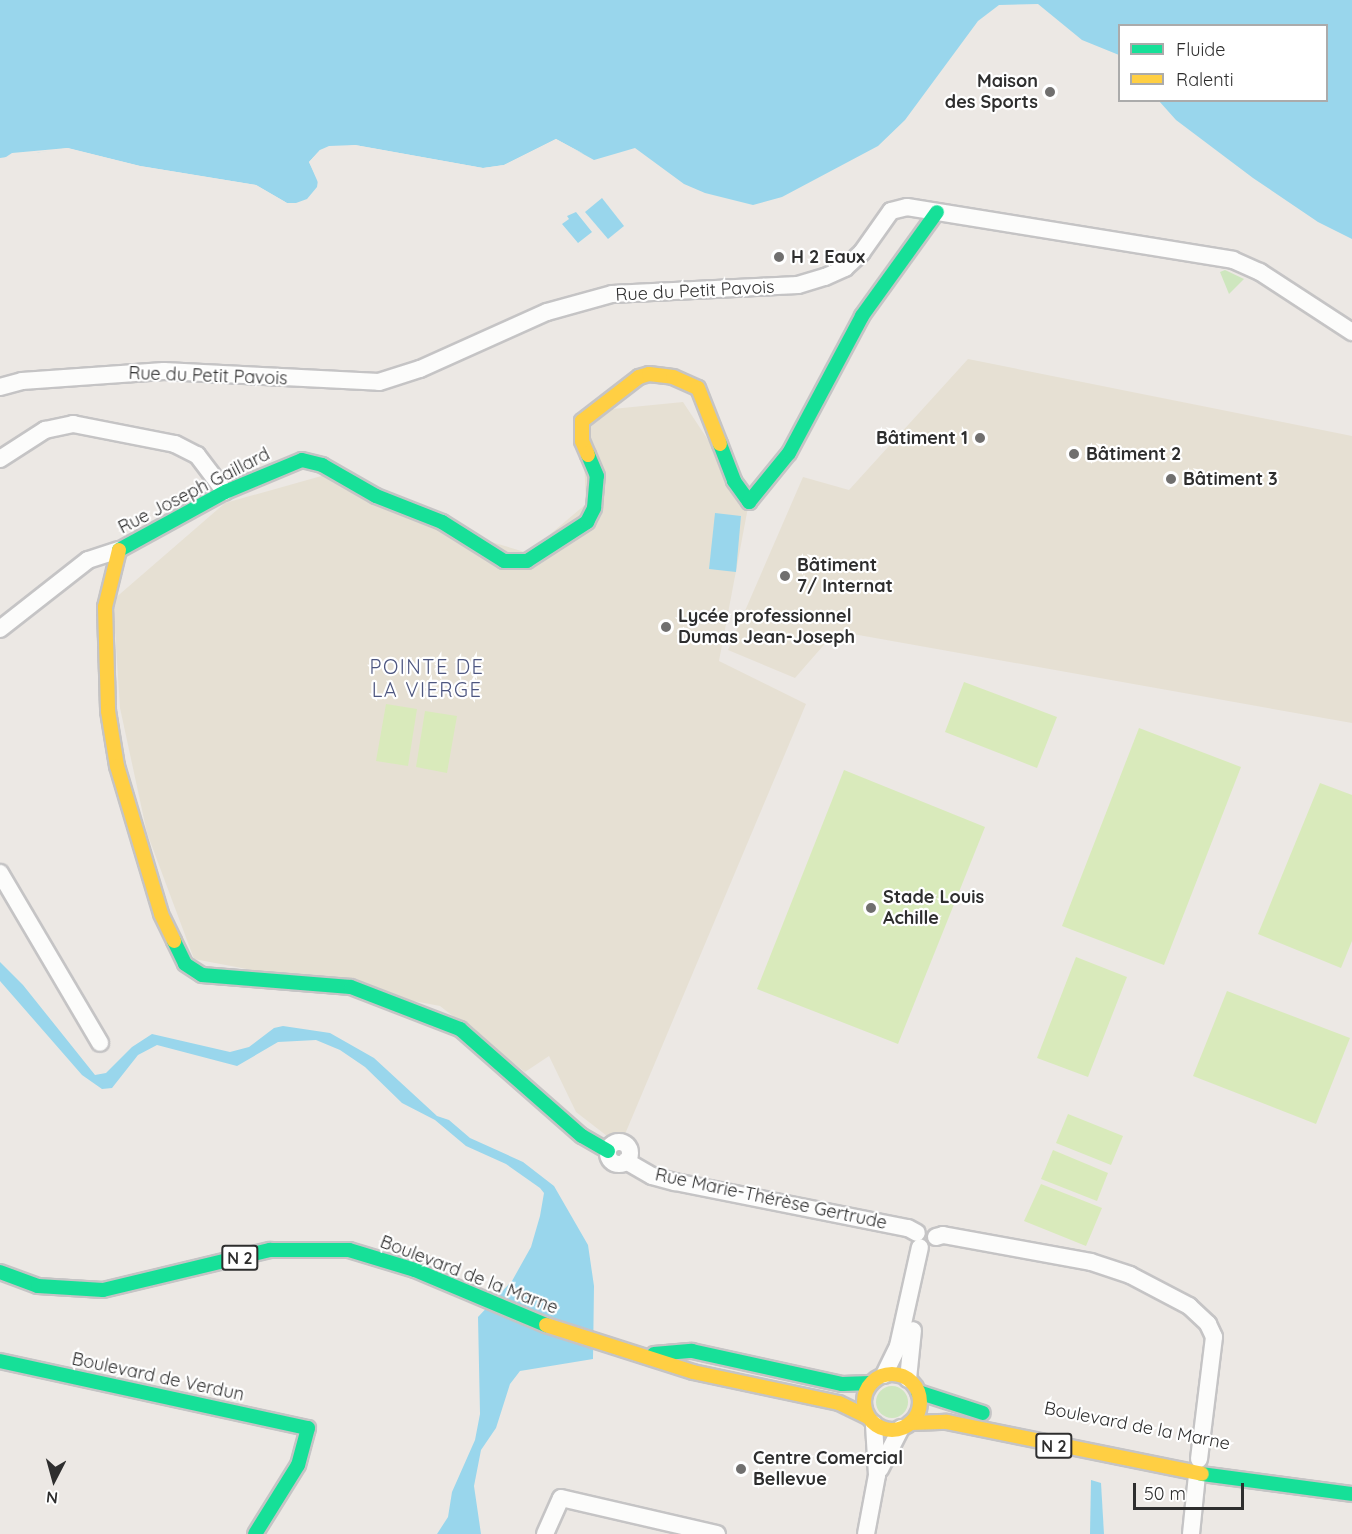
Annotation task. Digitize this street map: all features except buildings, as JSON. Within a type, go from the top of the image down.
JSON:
[{"type":"main road","name":"Rue Joseph Gaillard","points":[[608,1151],[582,1136],[486,1049],[460,1029],[430,1015],[351,987],[275,978],[216,978],[202,975],[185,964],[161,914],[117,766],[108,711],[105,607],[118,549],[225,492],[295,461],[311,461],[376,496],[442,522],[494,557],[504,561],[527,561],[590,517],[597,476],[582,441],[582,421],[639,376],[673,377],[698,388],[734,481],[749,502],[789,453],[862,316],[937,212]]},
{"type":"main road","name":"Boulevard de la Marne","points":[[0,1272],[38,1286],[104,1290],[270,1250],[326,1246],[380,1257],[599,1344],[693,1372],[839,1403],[871,1421]]},
{"type":"main road","name":"Boulevard de la Marne","points":[[642,1355],[692,1351],[842,1384],[877,1379]]},
{"type":"main road","name":"Boulevard de Verdun","points":[[0,1361],[308,1428],[298,1465],[255,1534]]},
{"type":"main road","points":[[877,1379],[913,1386],[919,1409],[906,1426],[892,1430],[871,1421],[863,1400],[877,1379]]},
{"type":"main road","name":"Boulevard de la Marne","points":[[913,1386],[1000,1417],[1198,1467],[1352,1479]]},
{"type":"main road","name":"Boulevard de la Marne","points":[[906,1426],[947,1422],[1352,1494]]},
{"type":"street","name":"Rue du Petit Pavois","points":[[0,387],[22,381],[164,371],[380,382],[420,369],[547,312],[612,294],[798,285],[825,278],[845,268],[862,252],[891,211],[907,207],[1233,260],[1260,272],[1352,332]]},
{"type":"street","points":[[0,459],[45,430],[73,424],[176,444],[197,455],[225,492]]},
{"type":"street","points":[[0,629],[88,561],[118,549]]},
{"type":"street","points":[[0,873],[99,1043]]},
{"type":"street","name":"Rue Marie-Thérèse Gertrude","points":[[608,1151],[616,1143],[626,1145],[630,1154],[626,1161],[652,1176],[690,1186],[877,1221],[926,1241],[944,1235],[1091,1262],[1169,1293],[1208,1324],[1214,1337],[1214,1353],[1191,1534]]},
{"type":"street","points":[[877,1379],[898,1346],[926,1241]]},
{"type":"street","points":[[913,1386],[909,1348],[926,1241]]},
{"type":"street","points":[[866,1534],[877,1475],[871,1421]]},
{"type":"street","points":[[877,1475],[906,1426]]},
{"type":"street","points":[[545,1534],[561,1498],[717,1534]]},
{"type":"shaded area","points":[[968,359],[1352,436],[1352,723],[836,631],[795,678],[728,650],[803,477],[849,490]]},
{"type":"shaded area","points":[[683,402],[749,502],[719,661],[806,704],[620,1146],[576,1112],[549,1056],[525,1072],[440,1006],[194,959],[147,833],[120,708],[113,600],[225,503],[325,475],[451,530],[528,553],[586,504],[582,412]]},
{"type":"green space","points":[[1225,270],[1244,279],[1229,294],[1220,272]]},
{"type":"green space","points":[[964,682],[1057,717],[1037,768],[945,732]]},
{"type":"green space","points":[[386,704],[417,709],[408,766],[376,761]]},
{"type":"green space","points":[[425,711],[457,716],[447,773],[416,767]]},
{"type":"green space","points":[[1139,728],[1241,767],[1164,965],[1062,926]]},
{"type":"green space","name":"Stade Louis Achille","points":[[844,770],[985,827],[898,1044],[757,989]]},
{"type":"green space","points":[[1320,783],[1352,795],[1352,941],[1341,968],[1258,934]]},
{"type":"green space","points":[[1076,957],[1127,977],[1088,1077],[1037,1058]]},
{"type":"green space","points":[[1227,991],[1350,1038],[1316,1124],[1193,1076]]},
{"type":"green space","points":[[1068,1114],[1123,1136],[1111,1165],[1056,1143]]},
{"type":"green space","points":[[1053,1150],[1108,1173],[1097,1201],[1041,1179]]},
{"type":"green space","points":[[1041,1184],[1102,1208],[1086,1246],[1024,1221]]},
{"type":"green space","points":[[892,1386],[903,1391],[908,1402],[903,1413],[892,1418],[881,1413],[876,1402],[881,1391]]},
{"type":"water","points":[[0,0],[1352,0],[1352,239],[1318,222],[1253,178],[1176,120],[1160,102],[1328,102],[1328,24],[1118,24],[1118,55],[1082,40],[1038,4],[999,5],[978,21],[905,120],[878,146],[782,197],[753,205],[705,193],[684,184],[635,148],[594,160],[556,139],[504,165],[483,168],[355,145],[329,146],[320,150],[309,162],[318,180],[317,187],[307,199],[296,203],[287,203],[256,185],[140,166],[68,148],[0,158]]},
{"type":"water","points":[[602,198],[624,226],[608,239],[585,212]]},
{"type":"water","points":[[576,212],[592,232],[578,243],[562,224],[569,219],[567,216]]},
{"type":"water","points":[[715,513],[741,516],[736,572],[709,569]]},
{"type":"water","points":[[0,962],[23,985],[95,1075],[106,1073],[132,1047],[152,1034],[230,1052],[249,1047],[274,1028],[283,1026],[330,1033],[374,1058],[437,1116],[449,1120],[470,1138],[523,1162],[554,1186],[588,1245],[594,1286],[593,1359],[520,1371],[510,1384],[496,1428],[481,1450],[474,1486],[481,1534],[437,1534],[448,1517],[452,1492],[475,1440],[480,1414],[478,1317],[512,1281],[531,1247],[544,1193],[540,1188],[506,1164],[466,1146],[435,1120],[402,1103],[365,1067],[340,1050],[316,1040],[278,1042],[237,1066],[157,1045],[138,1055],[112,1088],[102,1089],[82,1075],[0,981]]},
{"type":"water","points":[[1091,1480],[1101,1483],[1104,1534],[1090,1534]]},
{"type":"pier","points":[[556,139],[584,154],[556,142],[505,168],[483,171],[355,148],[330,149],[312,163],[320,179],[320,187],[309,162],[320,150],[355,145],[483,168],[504,165]]},
{"type":"pier","points":[[67,148],[140,166],[256,185],[287,203],[301,204],[286,206],[255,188],[139,169],[67,151],[41,152],[0,161],[12,153]]},
{"type":"traffic: fast","points":[[720,444],[734,481],[749,502],[789,453],[862,316],[937,212]]},
{"type":"traffic: fast","points":[[119,550],[225,492],[302,460],[322,465],[376,496],[442,522],[504,561],[527,561],[587,522],[594,508],[597,476],[588,455]]},
{"type":"traffic: fast","points":[[174,941],[185,964],[202,975],[351,987],[460,1029],[582,1136],[608,1151]]},
{"type":"traffic: fast","points":[[0,1272],[38,1286],[103,1290],[270,1250],[349,1250],[415,1270],[546,1325]]},
{"type":"traffic: fast","points":[[654,1354],[692,1351],[842,1384],[871,1383]]},
{"type":"traffic: fast","points":[[0,1361],[308,1428],[298,1465],[255,1534]]},
{"type":"traffic: fast","points":[[918,1392],[983,1413]]},
{"type":"traffic: fast","points":[[1202,1474],[1352,1494]]},
{"type":"traffic: slow","points":[[588,455],[582,441],[582,421],[639,377],[649,374],[673,377],[698,388],[720,444]]},
{"type":"traffic: slow","points":[[119,550],[105,607],[108,711],[117,766],[161,914],[174,941]]},
{"type":"traffic: slow","points":[[546,1325],[693,1372],[839,1403],[868,1417]]},
{"type":"traffic: slow","points":[[892,1374],[903,1376],[912,1382],[918,1391],[920,1402],[918,1413],[912,1422],[903,1428],[892,1430],[881,1428],[872,1422],[866,1413],[864,1402],[866,1391],[872,1382],[881,1376],[892,1374]]},
{"type":"traffic: slow","points":[[910,1423],[947,1422],[1202,1474]]},
{"type":"place","name":"Maison des Sports","points":[[1050,92]]},
{"type":"place","name":"H 2 Eaux","points":[[779,257]]},
{"type":"place","name":"Bâtiment 1","points":[[980,438]]},
{"type":"place","name":"Bâtiment 2","points":[[1074,454]]},
{"type":"place","name":"Bâtiment 3","points":[[1171,479]]},
{"type":"place","name":"Bâtiment 7/ Internat","points":[[785,576]]},
{"type":"place","name":"Lycée professionnel Dumas Jean-Joseph","points":[[666,627]]},
{"type":"place","name":"Stade Louis Achille","points":[[871,908]]},
{"type":"place","name":"Centre Comercial Bellevue","points":[[741,1469]]},
{"type":"district","name":"POINTE DE LA VIERGE","points":[[427,678]]}]
